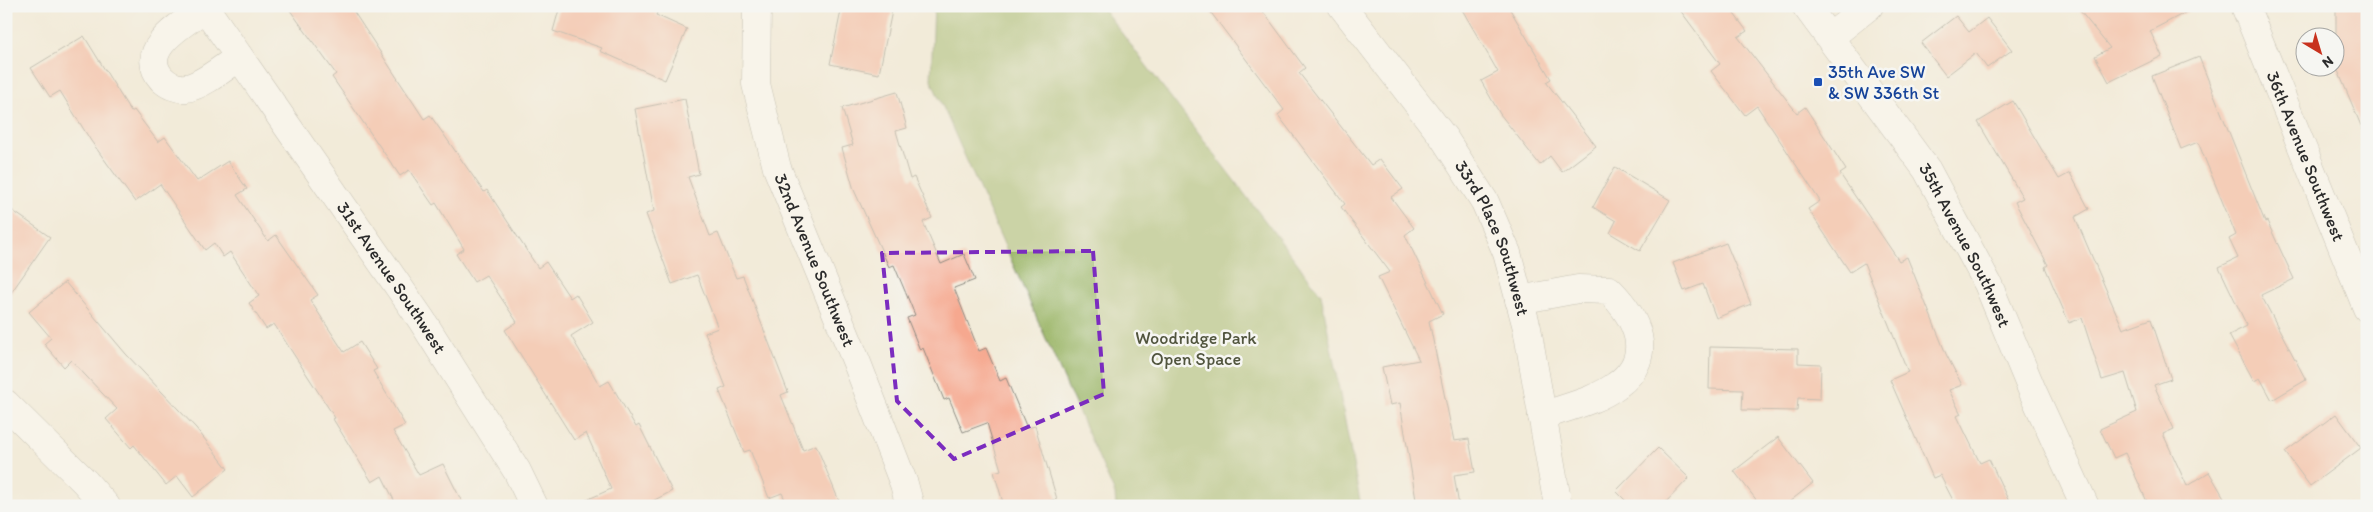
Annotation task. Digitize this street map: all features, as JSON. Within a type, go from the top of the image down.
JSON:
[{"type":"street","name":"32nd Avenue Southwest","points":[[757,6],[756,84],[777,168],[857,363],[904,484],[910,506]]},
{"type":"street","name":"33rd Place Southwest","points":[[1342,6],[1444,138],[1485,202],[1507,253],[1527,328],[1558,506]]},
{"type":"street","name":"35th Avenue Southwest","points":[[1806,6],[1927,170],[1988,284],[2032,390],[2086,506]]},
{"type":"street","points":[[1830,37],[1869,6]]},
{"type":"street","name":"36th Avenue Southwest","points":[[2245,6],[2367,308]]},
{"type":"street","name":"31st Avenue Southwest","points":[[239,57],[198,84],[187,88],[176,87],[166,83],[158,75],[155,59],[160,44],[204,7],[239,57],[421,319],[518,471],[534,506]]},
{"type":"street","points":[[1519,300],[1578,289],[1608,290],[1628,312],[1636,326],[1640,348],[1636,364],[1618,384],[1589,400],[1542,416]]},
{"type":"street","points":[[6,404],[86,482],[106,506]]},
{"type":"highlighted area","points":[[1093,251],[1104,394],[954,459],[897,401],[882,253]]},
{"type":"green space","name":"Woodridge Park Open Space","points":[[934,6],[1101,6],[1321,294],[1361,506],[1116,506],[1115,494],[931,80]]},
{"type":"building","points":[[287,6],[350,6],[424,119],[430,115],[484,192],[487,190],[538,268],[546,262],[570,298],[576,294],[593,322],[571,336],[600,386],[609,381],[636,427],[639,425],[672,491],[643,506],[573,506],[611,489],[586,433],[574,440],[505,330],[517,322],[486,275],[474,282],[456,254],[464,249],[436,203],[433,205],[409,170],[400,176],[332,77],[336,74]]},
{"type":"building","points":[[560,6],[660,6],[656,15],[687,29],[665,80],[600,51],[602,48],[553,31]]},
{"type":"building","points":[[842,6],[893,6],[879,74],[830,64]]},
{"type":"building","points":[[1206,6],[1259,6],[1305,68],[1299,73],[1371,165],[1380,159],[1403,189],[1391,197],[1414,228],[1405,235],[1443,314],[1429,321],[1454,441],[1469,439],[1475,472],[1454,475],[1459,506],[1417,506],[1400,403],[1390,405],[1382,367],[1419,360],[1378,277],[1390,272],[1341,207],[1345,204],[1278,115],[1284,110]]},
{"type":"building","points":[[1460,6],[1508,6],[1551,79],[1546,82],[1596,146],[1562,172],[1550,156],[1540,165],[1500,114],[1481,81],[1498,72]]},
{"type":"building","points":[[1677,6],[1728,6],[1747,31],[1738,37],[1797,113],[1805,107],[1846,170],[1840,174],[1899,261],[1907,257],[1946,354],[1962,385],[1949,390],[1961,414],[1957,416],[1980,463],[1989,459],[2011,506],[1956,506],[1940,475],[1933,478],[1890,380],[1908,372],[1864,263],[1850,272],[1808,209],[1820,201],[1757,106],[1745,115],[1711,71],[1720,64]]},
{"type":"building","points":[[2076,6],[2198,6],[2150,31],[2162,56],[2109,82],[2095,56],[2110,48]]},
{"type":"building","points":[[2336,6],[2367,6],[2367,140],[2341,78],[2346,78],[2346,28],[2336,28]]},
{"type":"building","points":[[1956,16],[1969,32],[1987,18],[2012,50],[1987,68],[1976,53],[1946,76],[1921,43]]},
{"type":"building","points":[[84,36],[131,112],[134,110],[158,142],[165,137],[197,181],[228,161],[247,189],[237,195],[268,241],[276,235],[318,295],[310,300],[344,352],[360,342],[377,369],[373,371],[405,425],[393,431],[419,475],[443,464],[464,506],[397,506],[382,476],[372,482],[333,419],[335,418],[274,324],[266,329],[249,303],[259,296],[230,252],[223,257],[214,243],[205,250],[160,184],[135,202],[91,141],[60,91],[50,97],[31,68]]},
{"type":"building","points":[[2199,57],[2265,222],[2267,221],[2294,279],[2261,295],[2306,380],[2272,400],[2260,378],[2254,381],[2229,335],[2247,326],[2219,267],[2238,258],[2229,239],[2236,235],[2198,142],[2181,149],[2152,76]]},
{"type":"building","points":[[897,92],[907,128],[896,131],[910,179],[914,177],[932,218],[923,222],[941,264],[964,254],[975,280],[954,288],[979,351],[986,348],[1000,381],[1006,378],[1027,428],[1035,426],[1057,499],[1032,506],[1004,506],[994,472],[1001,470],[987,423],[963,432],[949,398],[944,400],[923,348],[920,350],[907,318],[915,315],[894,265],[889,267],[854,190],[842,148],[853,145],[842,108]]},
{"type":"building","points":[[685,99],[699,174],[688,177],[710,236],[718,233],[736,278],[743,276],[788,392],[781,395],[803,450],[816,445],[841,506],[788,506],[782,493],[769,498],[750,450],[744,452],[719,390],[726,387],[705,333],[718,328],[697,275],[672,284],[646,214],[654,211],[635,109]]},
{"type":"building","points":[[2013,101],[2059,179],[2070,173],[2089,209],[2075,217],[2123,329],[2151,319],[2171,379],[2154,385],[2174,429],[2163,434],[2187,486],[2209,472],[2229,506],[2149,506],[2125,453],[2114,458],[2100,429],[2137,412],[2125,373],[2102,380],[2082,318],[2069,323],[2045,267],[2048,265],[2015,202],[2023,198],[1978,122]]},
{"type":"building","points":[[1615,167],[1670,200],[1640,251],[1610,233],[1616,221],[1593,207]]},
{"type":"building","points":[[6,206],[50,237],[6,300]]},
{"type":"building","points":[[1726,243],[1751,304],[1716,318],[1703,284],[1684,291],[1673,263]]},
{"type":"building","points":[[65,282],[126,354],[196,428],[228,469],[193,497],[177,476],[166,485],[134,445],[131,448],[106,419],[117,409],[71,360],[64,367],[44,344],[51,338],[29,312]]},
{"type":"building","points":[[1710,347],[1798,349],[1798,363],[1821,364],[1820,399],[1798,398],[1797,411],[1742,410],[1743,390],[1709,389]]},
{"type":"building","points":[[2336,414],[2361,448],[2310,486],[2285,452]]},
{"type":"building","points":[[1778,437],[1813,483],[1784,506],[1761,506],[1734,471]]},
{"type":"building","points":[[1658,448],[1689,478],[1662,506],[1631,506],[1616,491]]},
{"type":"place","name":"35th Ave SW & SW 336th St","points":[[1818,82]]}]
